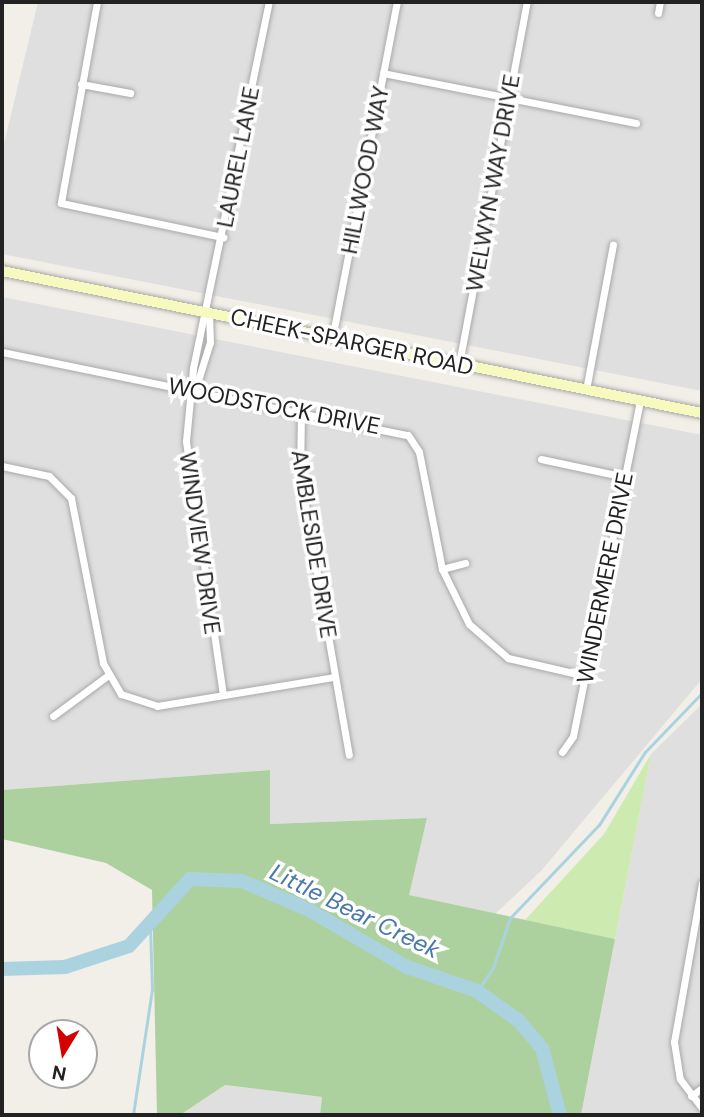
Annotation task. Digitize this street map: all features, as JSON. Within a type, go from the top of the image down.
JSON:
[{"type":"main road","name":"CHEEK-SPARGER ROAD","points":[[2,274],[702,413]]},
{"type":"street","points":[[97,2],[61,203],[223,237]]},
{"type":"street","name":"LAUREL LANE","points":[[208,313],[269,2]]},
{"type":"street","name":"HILLWOOD WAY","points":[[332,339],[397,2]]},
{"type":"street","name":"WELWYN WAY DRIVE","points":[[459,364],[527,2]]},
{"type":"street","points":[[658,13],[660,2]]},
{"type":"street","points":[[383,74],[636,123]]},
{"type":"street","points":[[81,84],[130,93]]},
{"type":"street","points":[[586,390],[613,244]]},
{"type":"street","name":"WINDVIEW DRIVE","points":[[195,390],[193,368],[208,313]]},
{"type":"street","name":"WINDVIEW DRIVE","points":[[208,313],[210,342],[195,390],[186,441],[188,481],[223,695]]},
{"type":"street","name":"WOODSTOCK DRIVE","points":[[2,352],[408,435],[419,452],[442,569],[469,624],[495,650],[586,676]]},
{"type":"street","name":"WINDERMERE DRIVE","points":[[562,751],[573,736],[640,401]]},
{"type":"street","name":"AMBLESIDE DRIVE","points":[[301,412],[300,475],[349,755]]},
{"type":"street","points":[[541,459],[625,477]]},
{"type":"street","points":[[2,466],[49,476],[71,498],[107,676],[121,694],[144,705],[335,677]]},
{"type":"street","points":[[442,569],[465,563]]},
{"type":"street","points":[[53,716],[107,676]]},
{"type":"street","points":[[702,883],[698,923],[674,1042],[676,1067],[691,1096],[702,1108]]},
{"type":"street","points":[[691,1096],[702,1088]]},
{"type":"shaded area","points":[[38,2],[702,2],[702,391],[2,254],[2,152]]},
{"type":"shaded area","points":[[2,297],[702,435],[702,679],[541,871],[495,914],[408,895],[427,818],[269,824],[269,770],[2,790]]},
{"type":"shaded area","points":[[702,704],[702,1115],[581,1115],[651,754]]},
{"type":"shaded area","points":[[225,1085],[322,1097],[320,1115],[180,1115]]},
{"type":"green space","points":[[651,754],[615,939],[525,920],[604,834]]},
{"type":"green space","points":[[270,770],[270,824],[427,818],[409,895],[615,939],[581,1115],[320,1115],[322,1097],[225,1085],[180,1115],[157,1115],[152,890],[106,863],[2,839],[2,790]]},
{"type":"waterway","points":[[477,991],[493,968],[510,918],[599,825],[645,752],[702,693]]},
{"type":"waterway","name":"Little Bear Creek","points":[[2,969],[65,967],[129,946],[190,879],[242,881],[311,911],[407,967],[477,991],[519,1021],[542,1048],[560,1115]]},
{"type":"waterway","points":[[133,1115],[152,990],[150,925]]}]
